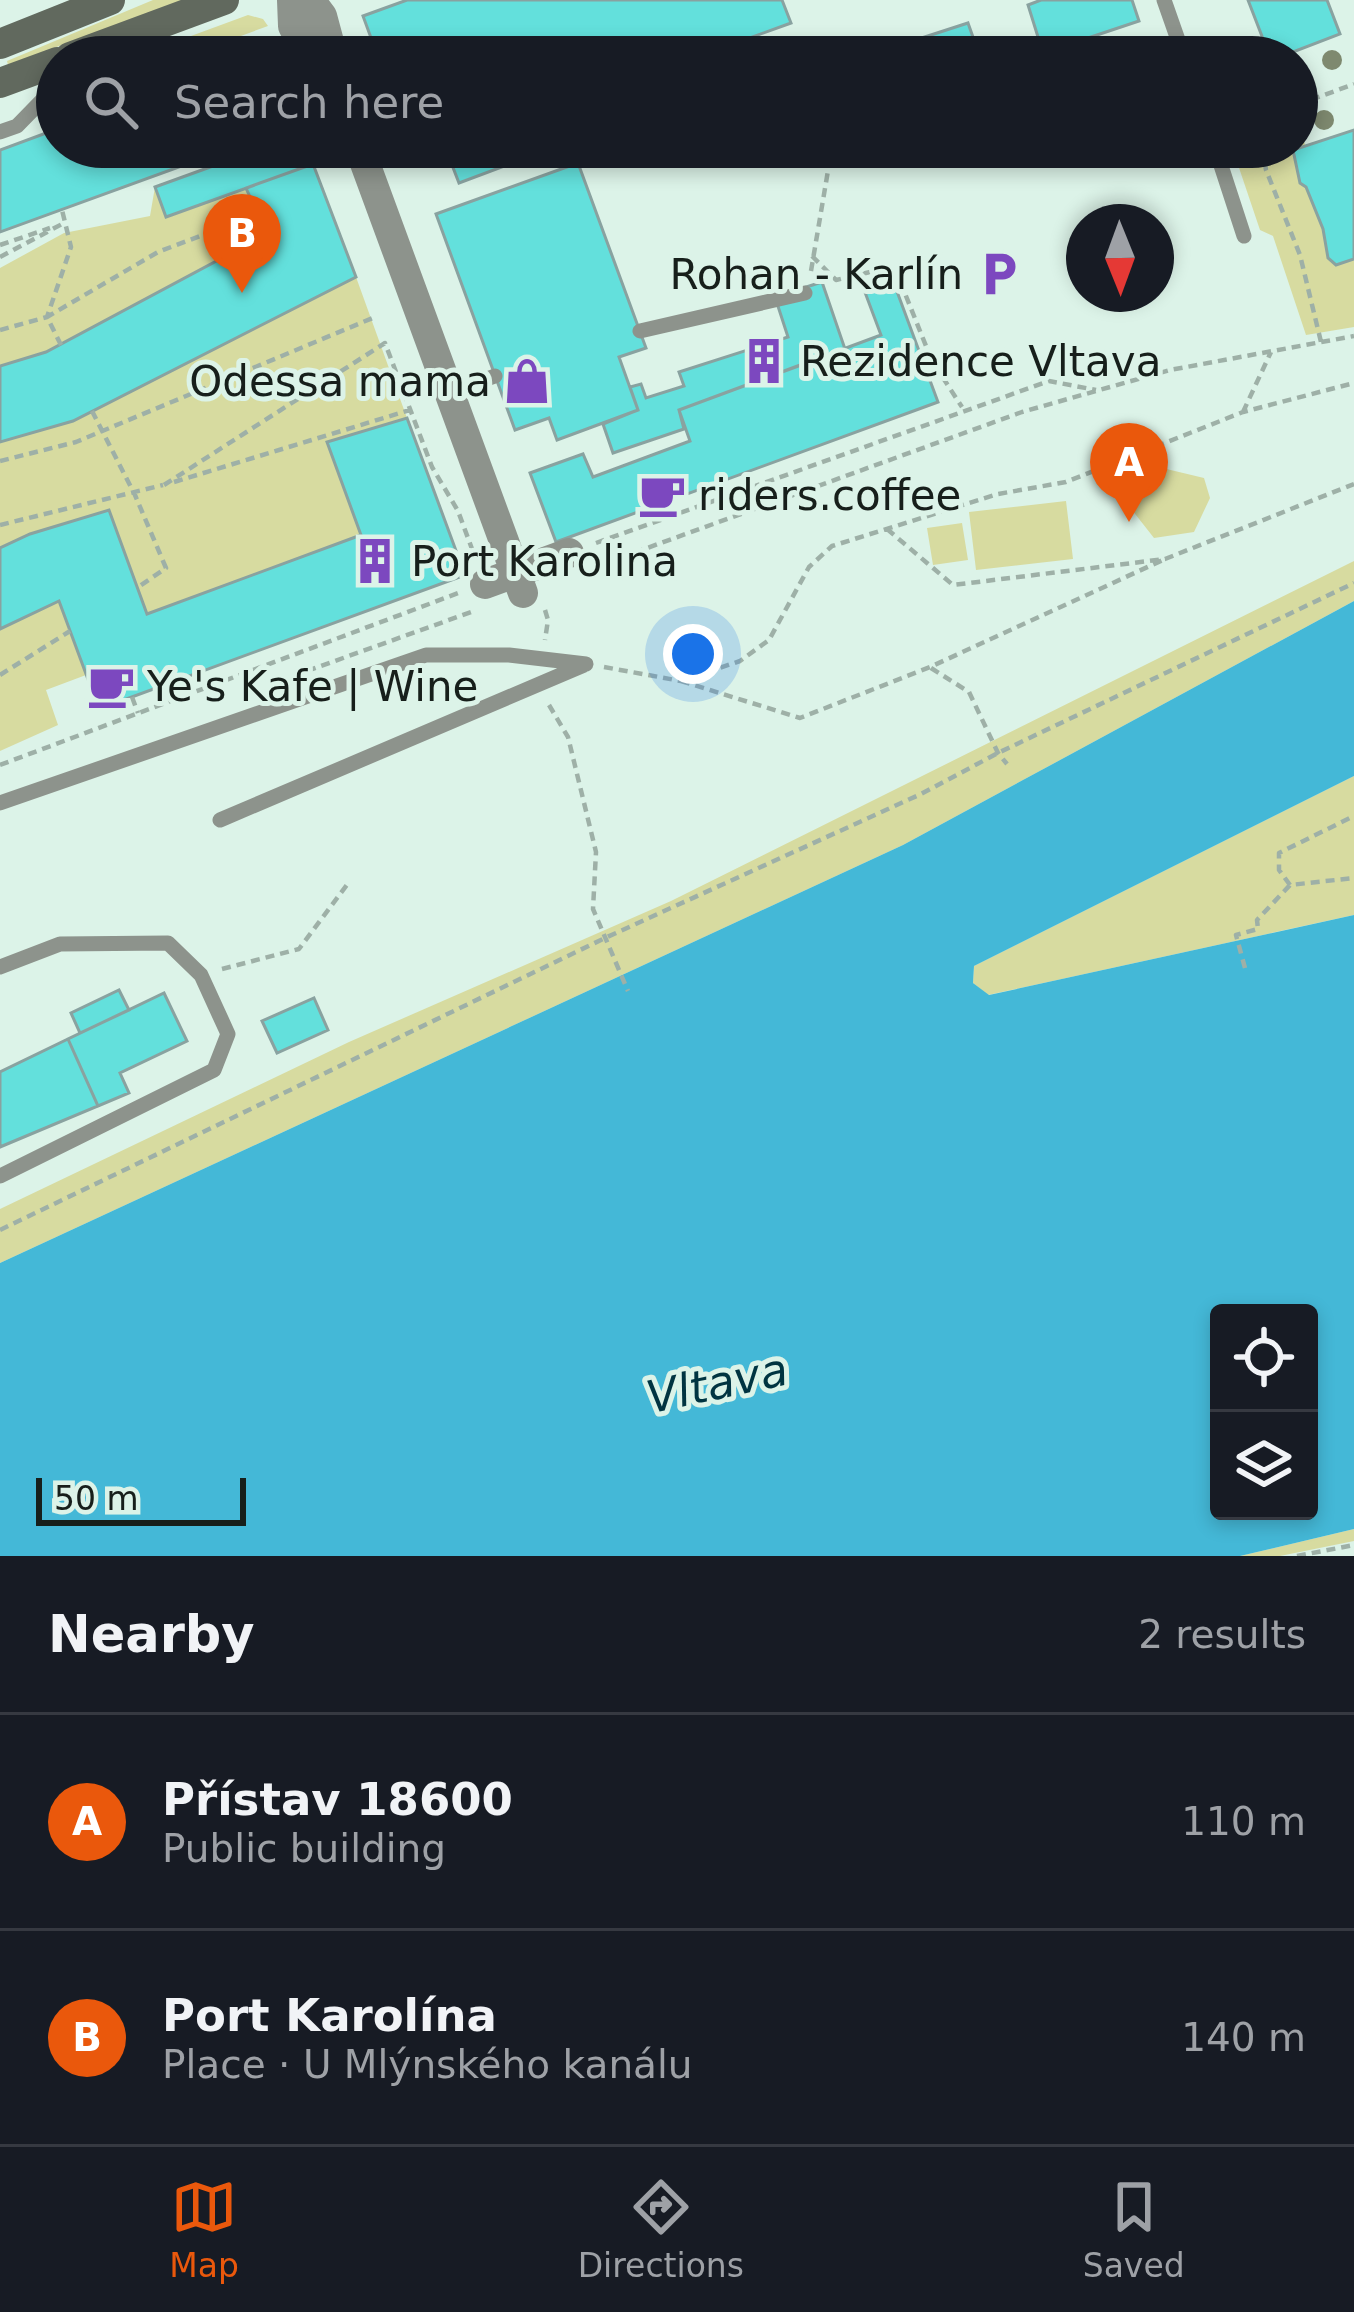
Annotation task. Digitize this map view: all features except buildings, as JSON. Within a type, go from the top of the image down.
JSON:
[{"type":"main road","points":[[0,44],[110,0]]},
{"type":"main road","points":[[130,36],[224,0]]},
{"type":"main road","points":[[0,83],[36,70]]},
{"type":"street","points":[[292,0],[293,26],[298,36]]},
{"type":"street","points":[[310,0],[322,16],[327,36]]},
{"type":"street","points":[[367,168],[519,583]]},
{"type":"street","points":[[485,584],[519,583],[569,554]]},
{"type":"lane","points":[[1165,0],[1177,36]]},
{"type":"lane","points":[[0,132],[17,126],[36,107]]},
{"type":"lane","points":[[1222,168],[1244,236]]},
{"type":"lane","points":[[640,331],[808,284]]},
{"type":"lane","points":[[450,392],[495,376]]},
{"type":"lane","points":[[0,803],[426,655],[586,664]]},
{"type":"lane","points":[[220,820],[586,664]]},
{"type":"lane","points":[[0,967],[60,944],[168,943],[201,975],[228,1034],[214,1070],[0,1176]]},
{"type":"path","points":[[1318,97],[1354,84]]},
{"type":"path","points":[[808,284],[828,168]]},
{"type":"path","points":[[1267,170],[1300,255],[1321,342]]},
{"type":"path","points":[[61,345],[47,317],[71,247],[62,210]]},
{"type":"path","points":[[0,330],[47,317],[158,252],[250,217],[259,234]]},
{"type":"path","points":[[0,245],[66,222]]},
{"type":"path","points":[[0,257],[66,222]]},
{"type":"path","points":[[812,256],[836,280],[887,268],[902,286],[932,361],[964,410]]},
{"type":"path","points":[[1,461],[76,442],[375,316]]},
{"type":"path","points":[[1170,370],[1354,336]]},
{"type":"path","points":[[0,765],[485,584],[458,511],[432,467],[386,343],[164,485]]},
{"type":"path","points":[[1243,412],[1272,351]]},
{"type":"path","points":[[569,554],[1049,381],[1097,391]]},
{"type":"path","points":[[681,681],[740,662],[769,640],[809,567],[832,546],[998,494],[1066,482],[1243,412],[1354,383]]},
{"type":"path","points":[[0,525],[135,495],[411,410]]},
{"type":"path","points":[[92,411],[166,568],[137,588]]},
{"type":"path","points":[[586,664],[681,681],[800,718],[930,667],[1165,560],[1354,484]]},
{"type":"path","points":[[886,529],[953,585],[1165,560]]},
{"type":"path","points":[[0,1231],[1354,583]]},
{"type":"path","points":[[543,659],[548,620]]},
{"type":"path","points":[[0,675],[70,631]]},
{"type":"path","points":[[930,667],[969,692],[1007,764]]},
{"type":"path","points":[[545,682],[548,701],[568,736],[596,852],[593,909],[628,991]]},
{"type":"path","points":[[133,697],[139,713]]},
{"type":"path","points":[[1289,885],[1279,870],[1279,853],[1354,816]]},
{"type":"path","points":[[1246,968],[1236,935],[1258,929],[1257,920],[1289,885],[1354,878]]},
{"type":"path","points":[[201,975],[299,949],[349,882]]},
{"type":"path","points":[[1297,1556],[1354,1545]]},
{"type":"green space","points":[[153,0],[183,0],[86,36],[67,36]]},
{"type":"green space","points":[[248,15],[263,19],[268,26],[241,36],[191,36]]},
{"type":"green space","points":[[36,49],[36,55],[8,65],[7,61]]},
{"type":"green space","points":[[1354,130],[1354,327],[1306,335],[1273,236],[1260,230],[1239,168],[1318,168],[1318,141]]},
{"type":"green space","points":[[155,187],[166,217],[246,188],[267,234],[46,352],[0,366],[0,268],[64,233],[150,216]]},
{"type":"green space","points":[[356,277],[407,418],[327,442],[361,535],[147,614],[0,548],[0,442],[73,421]]},
{"type":"green space","points":[[1154,466],[1204,478],[1210,498],[1194,532],[1154,538],[1132,510],[1131,477]]},
{"type":"green space","points":[[1066,501],[1073,559],[976,570],[969,512]]},
{"type":"green space","points":[[962,523],[968,560],[933,565],[927,528]]},
{"type":"green space","points":[[1354,561],[1354,601],[903,845],[0,1263],[0,1209],[349,1042],[671,901]]},
{"type":"green space","points":[[59,601],[86,675],[46,690],[58,725],[0,751],[0,629]]},
{"type":"green space","points":[[1354,776],[1354,915],[988,995],[973,983],[974,966]]},
{"type":"green space","points":[[1354,1529],[1354,1541],[1280,1556],[1240,1556]]},
{"type":"water","name":"Vltava","points":[[1354,601],[1354,776],[974,966],[973,983],[989,995],[1354,915],[1354,1529],[1240,1556],[0,1556],[0,1263],[903,845]]},
{"type":"place","name":"Rohan - Karlín","points":[[999,274]]},
{"type":"place","name":"Port Karolína","points":[[242,293]]},
{"type":"place","name":"Rezidence Vltava","points":[[764,361]]},
{"type":"place","name":"Odessa mama","points":[[527,381]]},
{"type":"place","name":"riders.coffee","points":[[662,495]]},
{"type":"place","name":"Přístav 18600","points":[[1129,522]]},
{"type":"place","name":"Port Karolina","points":[[375,561]]},
{"type":"place","name":"Ye's Kafe | Wine","points":[[111,686]]}]
